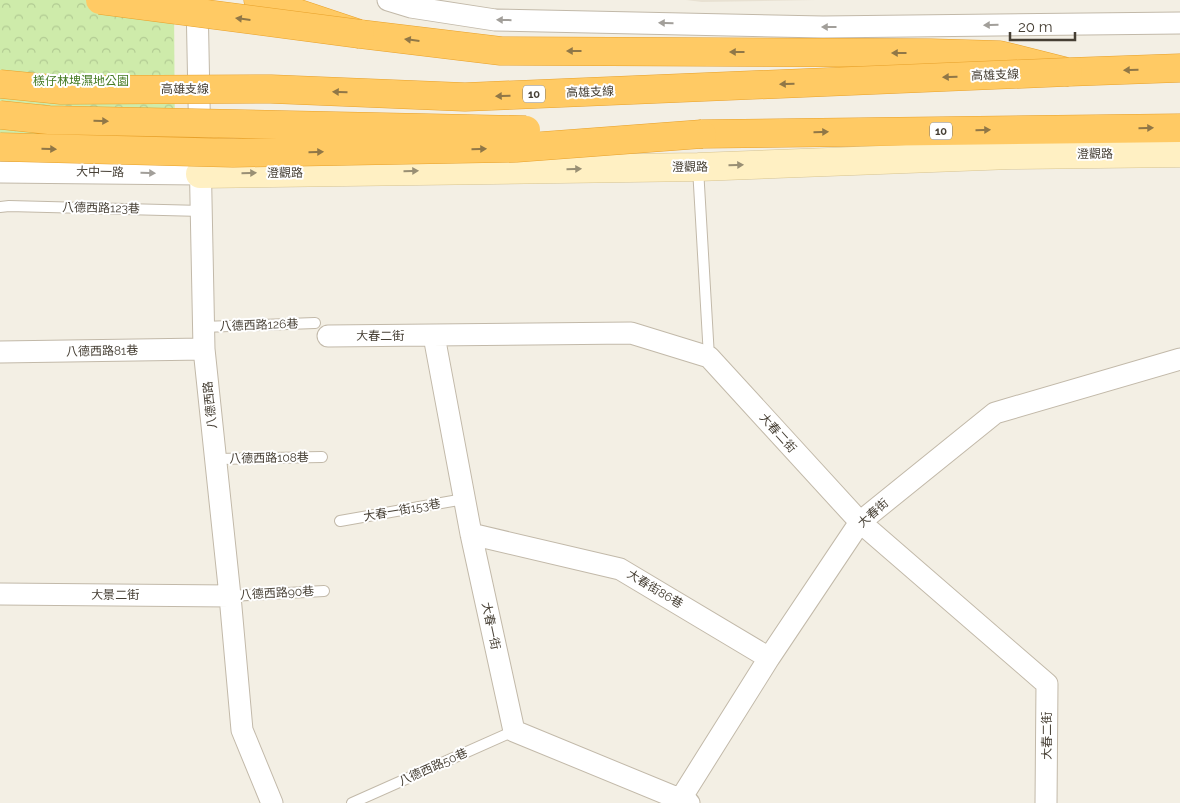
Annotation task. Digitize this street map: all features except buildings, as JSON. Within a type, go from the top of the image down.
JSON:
[{"type":"highway","points":[[100,0],[500,51],[1000,55],[1068,72]]},
{"type":"highway","points":[[258,0],[360,34]]},
{"type":"highway","name":"高雄支線","points":[[0,84],[61,90],[272,89],[464,97],[1180,68]]},
{"type":"highway","name":"10","points":[[0,115],[49,120],[702,134],[1180,128]]},
{"type":"highway","points":[[4,163],[234,153],[506,148],[702,134]]},
{"type":"street","name":"八德西路","points":[[197,0],[204,349],[242,730],[272,803]]},
{"type":"street","points":[[388,0],[411,7],[495,20],[823,27],[1180,23]]},
{"type":"street","name":"澄觀路","points":[[200,174],[698,167],[1011,155],[1180,153]]},
{"type":"street","name":"大中一路","points":[[4,163],[200,174]]},
{"type":"street","name":"大春二街","points":[[322,330],[434,336],[631,333],[709,357],[860,522],[1047,684],[1046,803]]},
{"type":"street","name":"大春一街","points":[[434,336],[471,534],[514,731]]},
{"type":"street","name":"八德西路81巷","points":[[0,352],[204,349]]},
{"type":"street","name":"大春街","points":[[682,802],[769,658],[860,522],[995,413],[1180,359]]},
{"type":"street","name":"大春街86巷","points":[[471,534],[620,569],[769,658]]},
{"type":"street","name":"大景二街","points":[[0,594],[230,596]]},
{"type":"street","points":[[514,731],[682,802]]},
{"type":"lane","points":[[698,167],[709,357]]},
{"type":"lane","name":"八德西路123巷","points":[[0,207],[202,211]]},
{"type":"lane","name":"八德西路126巷","points":[[203,327],[322,330]]},
{"type":"lane","name":"八德西路108巷","points":[[216,459],[322,457]]},
{"type":"lane","name":"大春一街153巷","points":[[340,521],[464,499]]},
{"type":"lane","name":"八德西路90巷","points":[[230,596],[324,591]]},
{"type":"lane","name":"八德西路50巷","points":[[352,803],[514,731]]},
{"type":"shaded area","points":[[686,0],[816,0],[702,2]]},
{"type":"green space","name":"檨仔林埤濕地公園","points":[[0,0],[174,0],[175,157],[0,164]]}]
